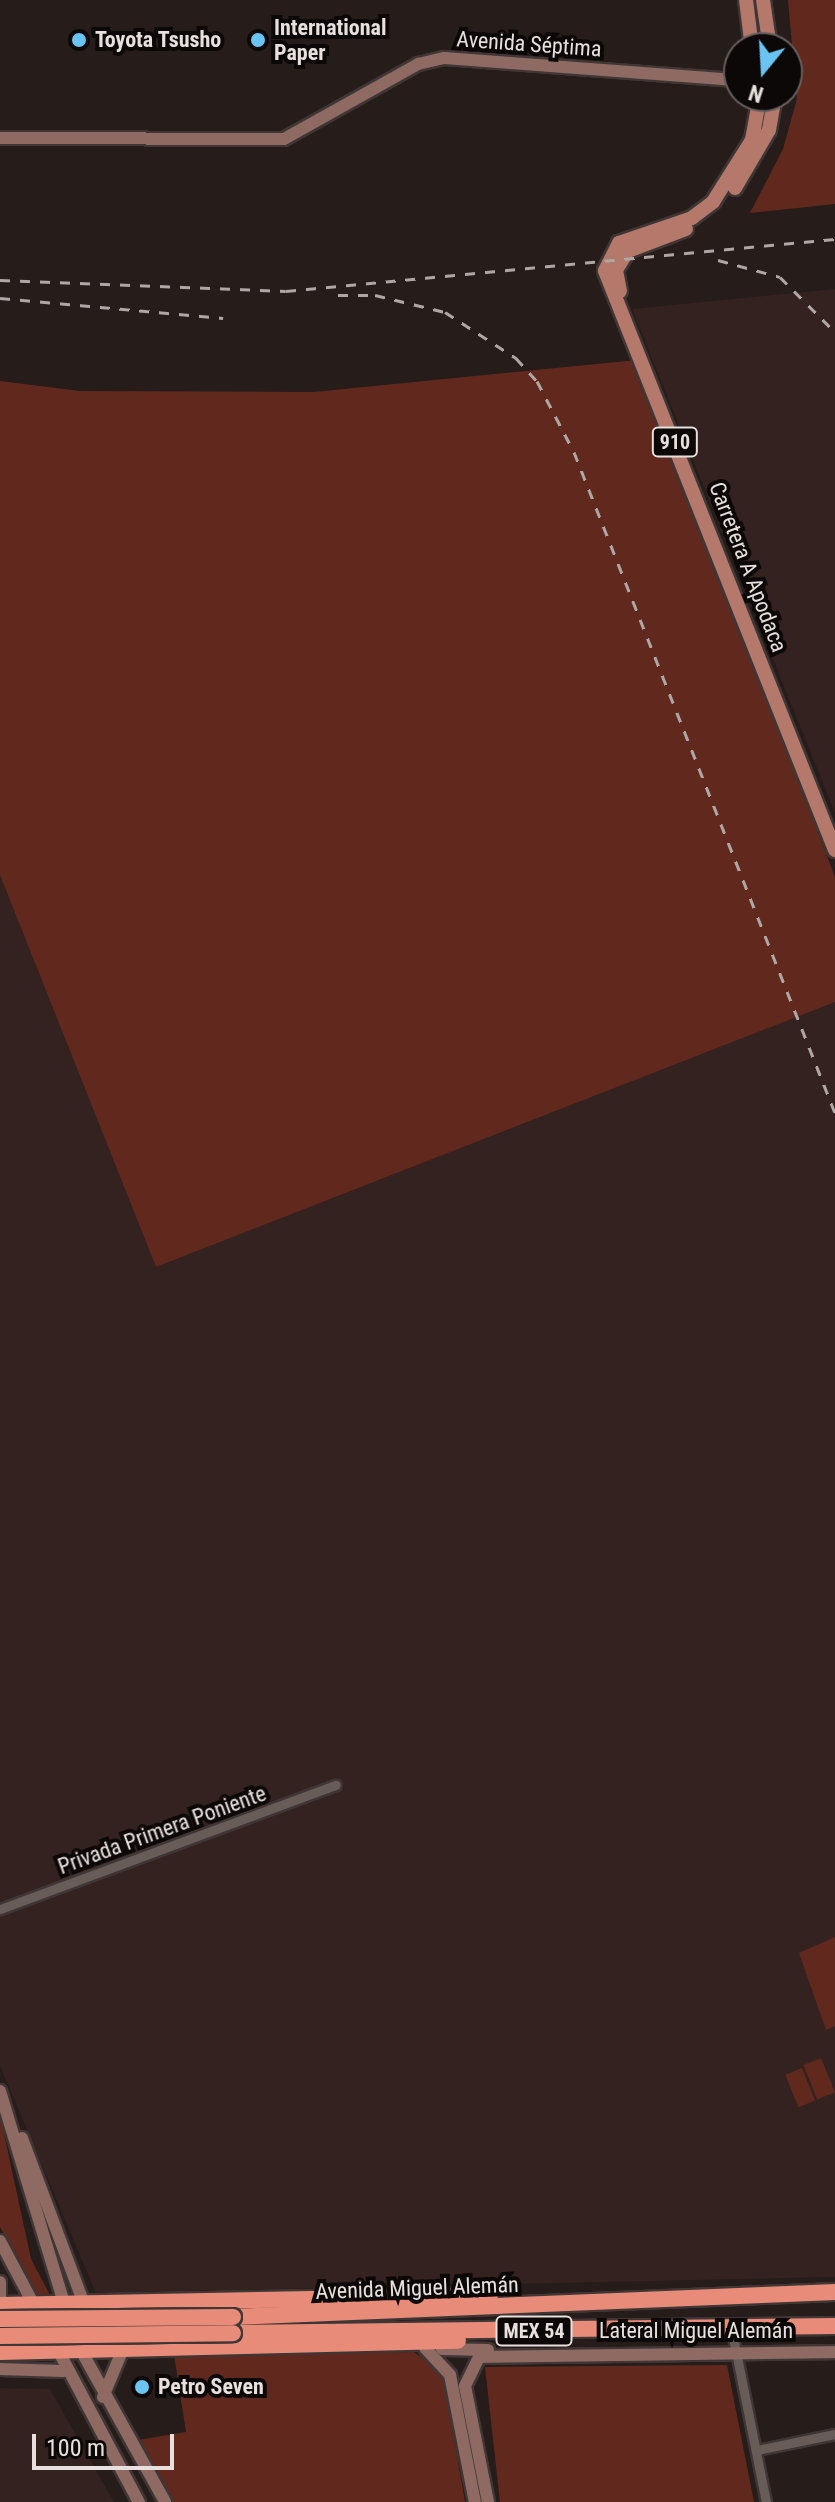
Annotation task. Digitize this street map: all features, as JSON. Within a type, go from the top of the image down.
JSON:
[{"type":"highway","name":"Avenida Miguel Alemán","points":[[0,2336],[835,2292]]},
{"type":"highway","points":[[0,2304],[503,2296],[559,2305]]},
{"type":"highway","points":[[115,2300],[112,2328],[123,2349]]},
{"type":"highway","points":[[0,2304],[18,2328],[0,2352]]},
{"type":"highway","name":"Avenida Miguel Alemán","points":[[0,2319],[559,2332],[835,2326]]},
{"type":"highway","points":[[0,2352],[403,2345],[559,2332]]},
{"type":"main road","points":[[746,0],[750,32]]},
{"type":"main road","points":[[764,5],[767,32]]},
{"type":"main road","name":"Carretera A Apodaca","points":[[760,112],[752,140],[713,202],[692,218],[619,243],[605,271],[835,850]]},
{"type":"main road","name":"910","points":[[768,112],[771,124],[719,207],[694,226],[633,248],[616,276],[835,835]]},
{"type":"street","name":"Avenida Séptima","points":[[0,138],[284,139],[418,64],[444,58],[723,78]]},
{"type":"street","name":"Privada Primera Poniente","points":[[0,1909],[336,1785]]},
{"type":"street","points":[[0,2091],[83,2301]]},
{"type":"street","points":[[8,2110],[79,2351],[165,2502]]},
{"type":"street","points":[[0,2241],[63,2371],[139,2502]]},
{"type":"street","points":[[0,2282],[0,2304]]},
{"type":"street","points":[[731,2327],[766,2502]]},
{"type":"street","points":[[403,2345],[540,2351]]},
{"type":"street","points":[[425,2348],[450,2375],[475,2502]]},
{"type":"street","points":[[103,2397],[123,2349]]},
{"type":"street","name":"Lateral Miguel Alemán","points":[[488,2502],[467,2369],[483,2354],[540,2351],[835,2352]]},
{"type":"street","points":[[0,2369],[63,2371]]},
{"type":"street","points":[[757,2450],[835,2434]]},
{"type":"shaded area","points":[[788,0],[835,0],[835,204],[750,213],[783,149],[793,112],[803,112],[803,32],[791,32]]},
{"type":"shaded area","points":[[835,289],[835,813],[632,309]]},
{"type":"shaded area","points":[[637,360],[835,877],[835,1002],[156,1267],[0,875],[0,381],[80,391],[314,392]]},
{"type":"shaded area","points":[[0,875],[156,1267],[835,1002],[835,2277],[96,2293],[0,2066]]},
{"type":"shaded area","points":[[835,1937],[835,2026],[826,2030],[799,1953]]},
{"type":"shaded area","points":[[821,2058],[835,2092],[817,2099],[803,2065]]},
{"type":"shaded area","points":[[802,2068],[815,2100],[798,2107],[785,2075]]},
{"type":"shaded area","points":[[0,2115],[31,2259],[51,2297],[39,2298],[0,2227]]},
{"type":"shaded area","points":[[414,2352],[443,2372],[465,2502],[173,2502],[138,2440],[186,2432],[174,2355]]},
{"type":"shaded area","points":[[727,2365],[754,2502],[500,2502],[485,2367]]},
{"type":"shaded area","points":[[0,2388],[50,2389],[114,2502],[0,2502]]},
{"type":"railway","points":[[0,280],[286,291],[835,239]]},
{"type":"railway","points":[[718,260],[780,277],[835,332]]},
{"type":"railway","points":[[338,295],[375,295],[445,312],[516,358],[537,381],[574,452],[835,1113]]},
{"type":"railway","points":[[0,298],[223,318]]},
{"type":"place","name":"Toyota Tsusho","points":[[79,40]]},
{"type":"place","name":"International Paper","points":[[258,40]]},
{"type":"place","name":"Petro Seven","points":[[142,2387]]}]
